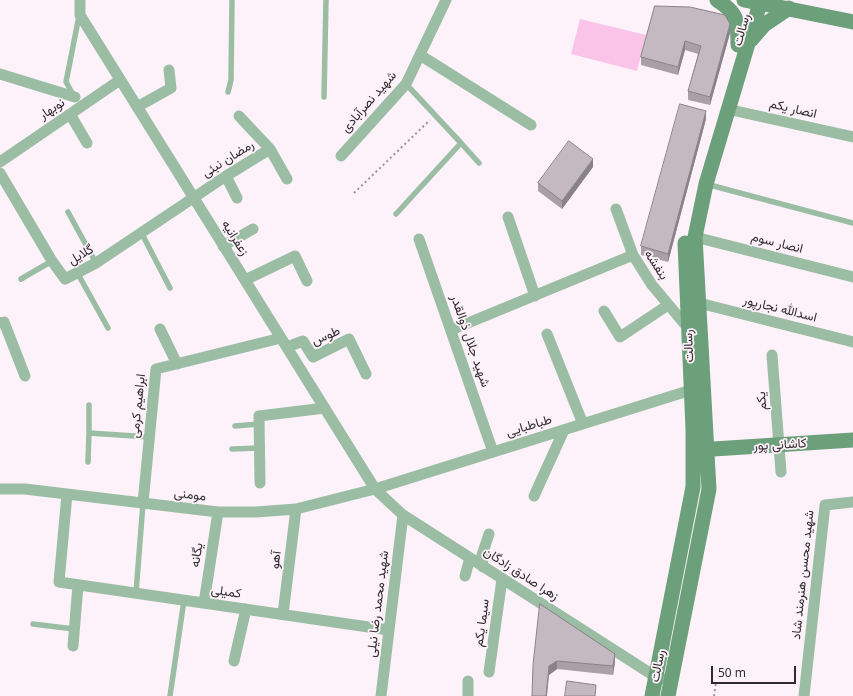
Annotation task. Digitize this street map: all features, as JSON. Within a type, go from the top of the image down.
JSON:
[{"type":"street","points":[[80,0],[80,15]]},
{"type":"street","name":"شهید نصرآبادی","points":[[341,156],[406,84],[446,0]]},
{"type":"street","points":[[717,0],[730,9],[735,15],[742,45],[764,25],[791,4]]},
{"type":"street","points":[[753,1],[791,4],[853,13]]},
{"type":"street","name":"رسالت","points":[[652,696],[700,449],[699,303],[695,237],[706,184],[727,109],[753,1]]},
{"type":"street","points":[[791,4],[853,22]]},
{"type":"street","name":"زعفرانیه","points":[[80,15],[375,489]]},
{"type":"street","name":"رسالت","points":[[668,696],[709,489],[700,449],[691,390],[685,236],[742,45]]},
{"type":"street","points":[[420,55],[530,125]]},
{"type":"street","points":[[137,107],[171,88],[169,70]]},
{"type":"street","points":[[0,74],[75,97]]},
{"type":"street","name":"نوبهار","points":[[0,162],[120,80]]},
{"type":"street","name":"انصار یکم","points":[[727,109],[853,137]]},
{"type":"street","points":[[70,114],[87,143]]},
{"type":"street","points":[[239,116],[270,149]]},
{"type":"street","name":"رمضان نبئی","points":[[194,198],[270,149],[287,179]]},
{"type":"street","name":"گلایل","points":[[0,173],[52,261],[65,280],[96,263],[194,198]]},
{"type":"street","points":[[226,176],[237,198]]},
{"type":"street","name":"بنفشه","points":[[616,209],[633,255],[668,305],[688,328]]},
{"type":"street","points":[[508,217],[535,296]]},
{"type":"street","points":[[223,246],[252,229]]},
{"type":"street","name":"انصار سوم","points":[[695,237],[853,277]]},
{"type":"street","name":"شهید جلال ذوالقدر","points":[[419,239],[493,452]]},
{"type":"street","points":[[451,330],[633,255]]},
{"type":"street","points":[[245,280],[295,256],[307,281]]},
{"type":"street","name":"اسدالله نجارپور","points":[[699,303],[853,342]]},
{"type":"street","points":[[604,311],[620,337],[668,305]]},
{"type":"street","points":[[2,323],[25,376]]},
{"type":"street","points":[[160,329],[176,364]]},
{"type":"street","points":[[547,334],[584,424]]},
{"type":"street","name":"طوس","points":[[284,343],[303,341],[313,357],[349,339],[366,374]]},
{"type":"street","name":"ابراهیم کرمی","points":[[143,503],[156,369],[284,343]]},
{"type":"street","name":"یکم","points":[[772,355],[781,472]]},
{"type":"street","name":"طباطبایی","points":[[375,489],[691,390]]},
{"type":"street","points":[[260,483],[259,416],[325,408]]},
{"type":"street","points":[[534,496],[564,430]]},
{"type":"street","name":"کاشانی پور","points":[[700,449],[853,440]]},
{"type":"street","name":"مومنی","points":[[0,489],[25,489],[218,512],[256,512],[296,509],[375,489]]},
{"type":"street","name":"زهرا صادق زادگان","points":[[375,489],[403,515],[483,567],[656,677],[671,681]]},
{"type":"street","name":"کمیلی","points":[[66,494],[59,582],[389,630]]},
{"type":"street","name":"شهید محسن هنرمند شاد","points":[[804,696],[825,505],[853,502]]},
{"type":"street","name":"آهو","points":[[283,614],[296,509]]},
{"type":"street","name":"یگانه","points":[[204,603],[218,512]]},
{"type":"street","name":"شهید محمد رضا نیلی","points":[[381,696],[403,515]]},
{"type":"street","points":[[483,567],[482,555],[489,534]]},
{"type":"street","points":[[465,576],[470,558]]},
{"type":"street","name":"سیما یکم","points":[[489,672],[502,579]]},
{"type":"street","points":[[73,646],[78,585]]},
{"type":"street","points":[[234,661],[246,609]]},
{"type":"street","points":[[468,680],[468,696]]},
{"type":"lane","points":[[228,92],[231,80],[232,0]]},
{"type":"lane","points":[[324,97],[326,0]]},
{"type":"lane","points":[[80,15],[66,82],[75,97],[85,103]]},
{"type":"lane","points":[[406,84],[479,163]]},
{"type":"lane","points":[[396,214],[461,143]]},
{"type":"lane","points":[[706,184],[853,223]]},
{"type":"lane","points":[[68,212],[96,263]]},
{"type":"lane","points":[[141,232],[170,288]]},
{"type":"lane","points":[[20,279],[52,261]]},
{"type":"lane","points":[[78,274],[108,328]]},
{"type":"lane","points":[[88,462],[89,405]]},
{"type":"lane","points":[[235,426],[259,424]]},
{"type":"lane","points":[[89,433],[149,437]]},
{"type":"lane","points":[[232,449],[260,448]]},
{"type":"lane","points":[[136,593],[143,503]]},
{"type":"lane","points":[[170,696],[184,600]]},
{"type":"lane","points":[[33,624],[74,629]]},
{"type":"path","points":[[354,193],[435,115]]},
{"type":"path","points":[[714,696],[716,682]]},
{"type":"shaded area","points":[[580,19],[646,35],[637,71],[571,54]]},
{"type":"building","points":[[655,6],[690,7],[725,15],[730,24],[710,97],[688,91],[701,46],[685,41],[678,67],[641,57]]},
{"type":"building","points":[[680,104],[706,111],[668,254],[641,246]]},
{"type":"building","points":[[569,141],[593,159],[562,201],[538,183]]},
{"type":"building","points":[[540,604],[615,654],[613,666],[557,661],[549,666],[546,696],[532,696],[533,665]]},
{"type":"building","points":[[567,681],[596,685],[595,696],[565,696]]}]
